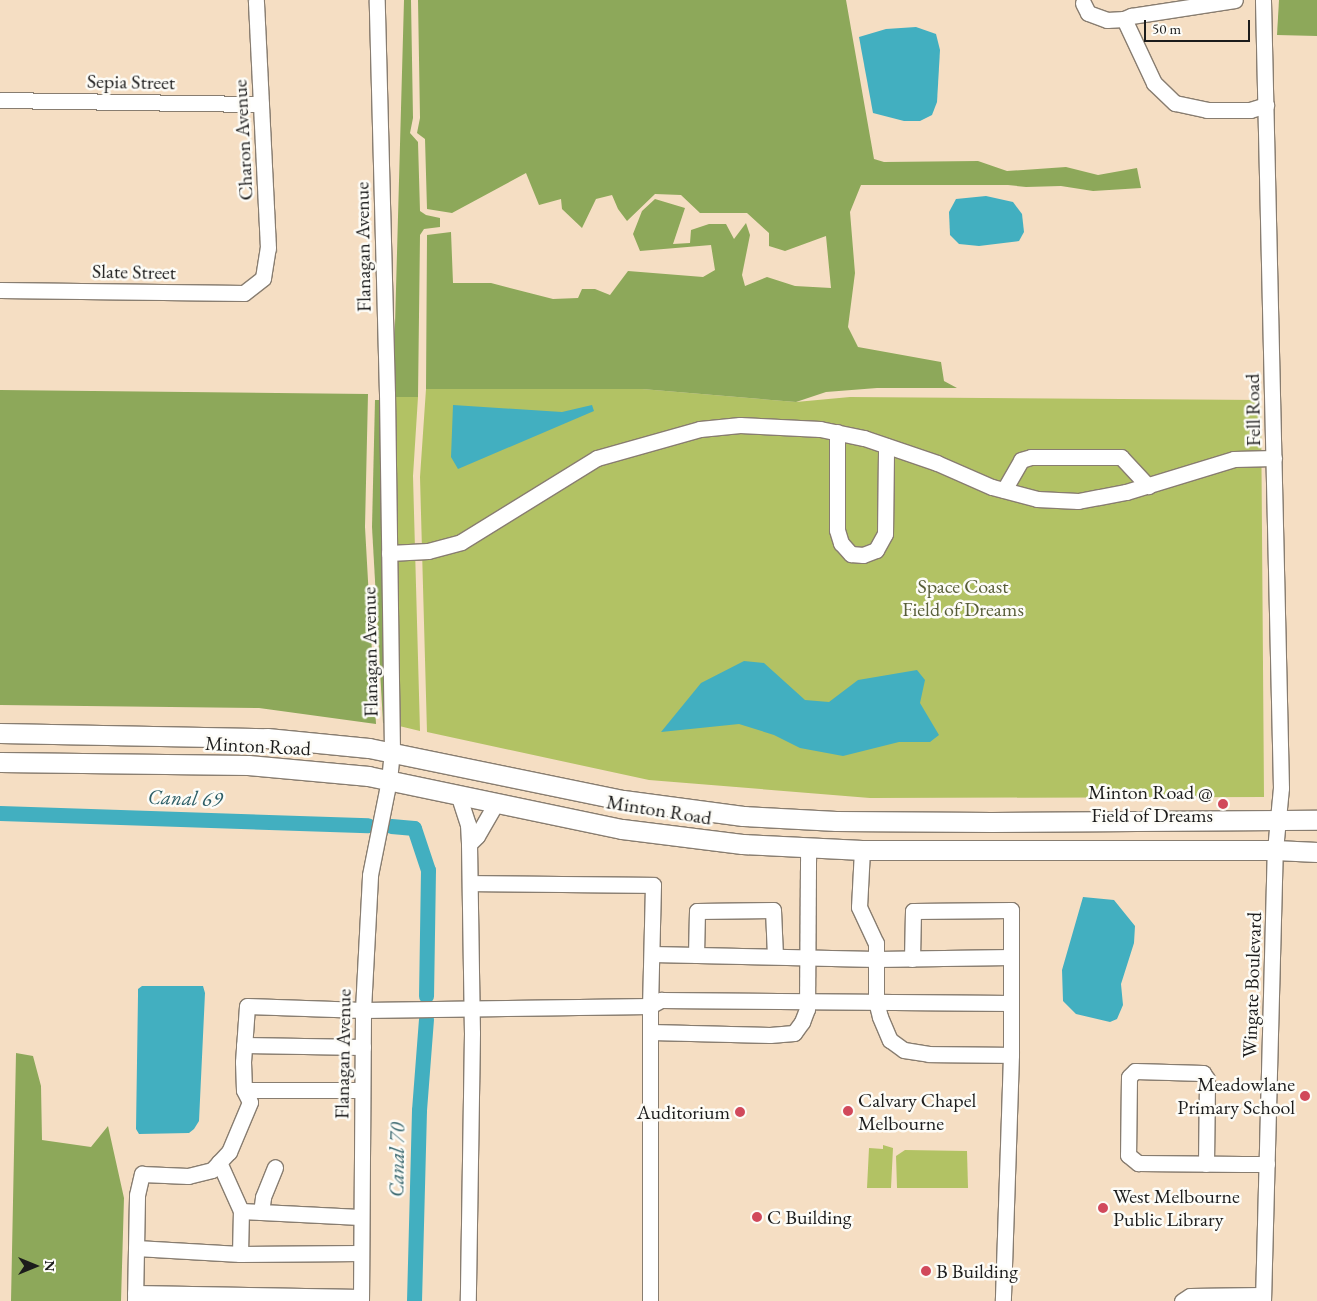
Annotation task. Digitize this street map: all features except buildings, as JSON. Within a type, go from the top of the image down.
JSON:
[{"type":"main road","name":"Minton Road","points":[[0,733],[267,738],[392,751],[623,800],[743,816],[836,821],[1317,820]]},
{"type":"main road","name":"Minton Road","points":[[0,762],[248,765],[389,780],[622,829],[742,844],[862,850],[1276,850],[1317,852]]},
{"type":"main road","points":[[808,848],[836,821],[862,850]]},
{"type":"street","name":"Charon Avenue","points":[[256,0],[268,248],[262,278]]},
{"type":"street","name":"Flanagan Avenue","points":[[361,1299],[360,1216],[363,1010],[370,875],[389,780],[392,751],[377,0]]},
{"type":"street","points":[[1083,3],[1088,13],[1107,20],[1124,19],[1131,16],[1235,0]]},
{"type":"street","name":"Fell Road","points":[[1263,0],[1274,458],[1280,820]]},
{"type":"street","points":[[1124,19],[1154,83],[1175,103],[1207,110],[1250,110],[1266,105]]},
{"type":"street","name":"Sepia Street","points":[[0,100],[261,104]]},
{"type":"street","name":"Slate Street","points":[[0,290],[244,293],[262,278]]},
{"type":"street","points":[[389,554],[428,551],[461,542],[597,458],[700,429],[740,425],[820,429],[837,432],[886,446],[1004,490],[1037,499],[1078,501],[1148,486],[1234,459],[1274,458]]},
{"type":"street","points":[[837,432],[836,530],[840,543],[851,554],[863,555],[876,550],[885,534],[886,446]]},
{"type":"street","points":[[1004,490],[1021,460],[1031,457],[1121,457],[1148,486]]},
{"type":"street","points":[[458,794],[468,824],[470,882],[471,1009],[468,1301]]},
{"type":"street","points":[[469,844],[477,836],[497,802]]},
{"type":"street","name":"Wingate Boulevard","points":[[1263,1298],[1276,850],[1280,820]]},
{"type":"street","points":[[651,1032],[770,1035],[794,1033],[807,1005],[808,848]]},
{"type":"street","points":[[862,850],[859,906],[876,944],[876,1001],[880,1017],[890,1040],[904,1050],[929,1054],[1011,1055]]},
{"type":"street","points":[[470,882],[653,886],[650,1006],[650,1301]]},
{"type":"street","points":[[696,954],[696,911],[773,910],[775,956]]},
{"type":"street","points":[[912,958],[913,911],[1011,910],[1011,1055],[1003,1301]]},
{"type":"street","points":[[652,954],[876,959],[1011,957]]},
{"type":"street","points":[[361,1299],[135,1297],[137,1195],[142,1174],[188,1176],[212,1170],[229,1152],[250,1102],[244,1090],[244,1044],[248,1006],[363,1010],[650,1006],[661,1000],[807,1005],[876,1001],[1011,1003]]},
{"type":"street","points":[[244,1044],[363,1048]]},
{"type":"street","points":[[1206,1164],[1208,1079],[1202,1072],[1135,1071],[1129,1077],[1128,1155],[1138,1163],[1206,1164],[1266,1164]]},
{"type":"street","points":[[244,1090],[362,1090]]},
{"type":"street","points":[[220,1162],[241,1211],[240,1254]]},
{"type":"street","points":[[261,1212],[263,1196],[275,1167]]},
{"type":"street","points":[[241,1211],[360,1216]]},
{"type":"street","points":[[136,1248],[240,1254],[361,1253]]},
{"type":"street","points":[[1182,1301],[1190,1296],[1263,1298]]},
{"type":"green space","points":[[404,0],[411,0],[413,118],[410,133],[418,142],[420,211],[426,215],[440,218],[440,227],[424,229],[420,235],[418,397],[393,397]]},
{"type":"green space","points":[[418,0],[846,0],[874,159],[884,162],[978,161],[1007,171],[1066,167],[1098,175],[1137,168],[1141,188],[1093,191],[1061,186],[861,185],[850,212],[855,273],[848,327],[858,347],[941,362],[944,381],[957,388],[877,388],[826,392],[796,402],[642,389],[426,389],[427,235],[451,232],[453,283],[491,283],[553,299],[578,298],[582,289],[595,289],[610,295],[628,271],[703,277],[715,270],[711,245],[640,251],[633,234],[642,211],[655,199],[685,208],[673,244],[690,243],[691,230],[709,224],[726,224],[734,239],[746,223],[750,235],[742,275],[745,286],[767,277],[795,286],[831,288],[826,236],[785,251],[769,246],[769,233],[747,213],[700,213],[681,195],[655,194],[627,221],[618,209],[612,195],[596,199],[582,228],[562,209],[561,199],[539,205],[526,173],[452,213],[427,209],[425,139],[417,133],[420,118]]},
{"type":"green space","points":[[1279,0],[1317,0],[1317,36],[1277,35]]},
{"type":"green space","name":"Space Coast Field of Dreams","points":[[426,389],[642,389],[796,402],[850,397],[1261,400],[1264,797],[870,798],[649,780],[427,732],[420,477]]},
{"type":"green space","points":[[0,390],[368,394],[365,527],[376,724],[259,708],[0,705]]},
{"type":"green space","points":[[393,397],[418,397],[413,476],[420,731],[395,725]]},
{"type":"green space","points":[[375,400],[389,400],[395,725],[383,723],[372,527]]},
{"type":"green space","points":[[16,1053],[33,1056],[41,1086],[42,1140],[91,1147],[108,1126],[124,1198],[121,1301],[11,1301]]},
{"type":"green space","points":[[883,1145],[893,1148],[891,1188],[867,1188],[869,1148],[883,1149]]},
{"type":"green space","points":[[905,1150],[967,1151],[968,1188],[897,1188],[896,1156]]},
{"type":"water","points":[[916,27],[936,34],[940,50],[937,102],[932,115],[920,121],[904,121],[873,113],[859,37],[886,29]]},
{"type":"water","points":[[986,196],[1013,202],[1022,214],[1024,232],[1019,241],[979,246],[959,244],[950,235],[949,212],[956,199]]},
{"type":"water","points":[[453,405],[562,412],[592,405],[594,411],[458,469],[451,457]]},
{"type":"water","points":[[744,661],[764,663],[805,700],[829,702],[858,680],[917,670],[925,680],[920,703],[939,735],[930,742],[899,742],[843,756],[800,748],[774,735],[739,724],[661,732],[701,683]]},
{"type":"water","points":[[1083,897],[1114,900],[1135,926],[1134,943],[1121,984],[1123,1005],[1117,1019],[1110,1022],[1076,1014],[1063,1001],[1062,970]]},
{"type":"water","points":[[142,986],[203,986],[205,993],[199,1121],[189,1133],[139,1134],[136,1129],[138,989]]},
{"type":"waterway","name":"Canal 69","points":[[0,813],[368,825]]},
{"type":"waterway","name":"Canal 70","points":[[391,826],[414,828],[428,870],[426,996]]},
{"type":"waterway","name":"Canal 70","points":[[414,1301],[419,1110],[426,1019]]},
{"type":"place","name":"Minton Road @ Field of Dreams","points":[[1223,804]]},
{"type":"place","name":"Meadowlane Primary School","points":[[1305,1096]]},
{"type":"place","name":"Calvary Chapel Melbourne","points":[[848,1111]]},
{"type":"place","name":"Auditorium","points":[[740,1112]]},
{"type":"place","name":"West Melbourne Public Library","points":[[1103,1208]]},
{"type":"place","name":"C Building","points":[[757,1217]]},
{"type":"place","name":"B Building","points":[[926,1271]]}]
